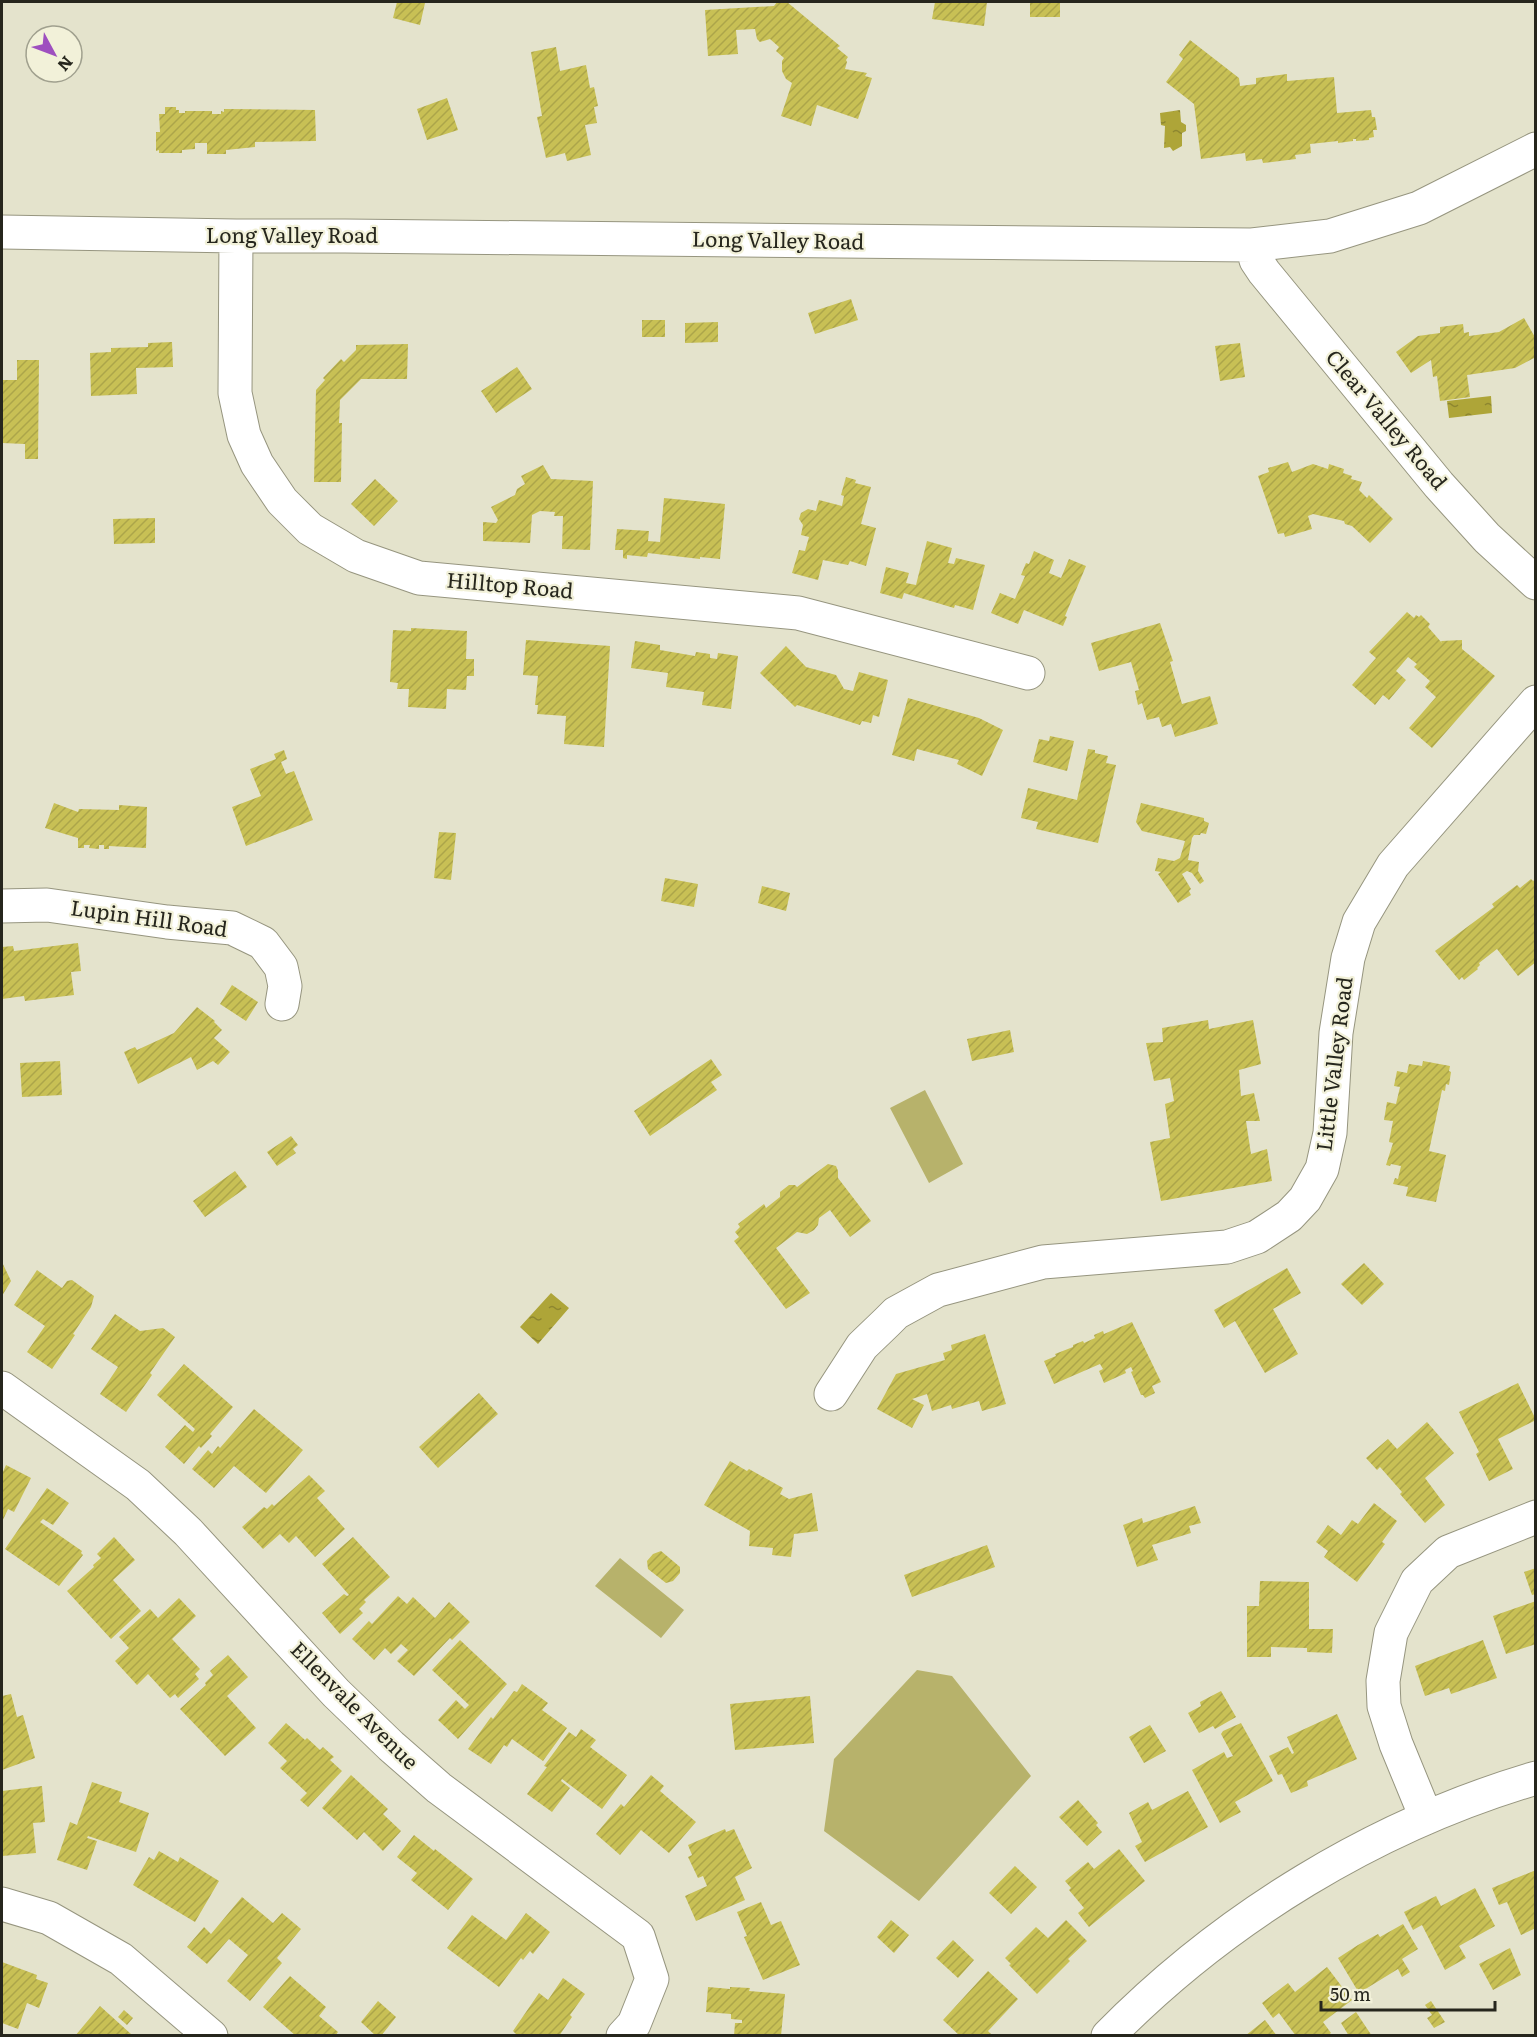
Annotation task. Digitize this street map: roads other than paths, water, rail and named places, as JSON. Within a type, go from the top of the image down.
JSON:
[{"type":"street","name":"Long Valley Road","points":[[2,231],[236,236],[1252,245],[1330,236],[1419,208],[1536,149]]},
{"type":"street","name":"Hilltop Road","points":[[236,236],[235,393],[244,435],[257,464],[282,501],[310,529],[356,556],[419,578],[798,613],[1028,673]]},
{"type":"street","name":"Clear Valley Road","points":[[1252,245],[1256,260],[1264,272],[1439,485],[1487,538],[1536,583]]},
{"type":"street","name":"Little Valley Road","points":[[831,1394],[862,1346],[896,1313],[938,1290],[1043,1262],[1227,1247],[1257,1237],[1289,1216],[1305,1199],[1322,1169],[1330,1133],[1336,1033],[1348,958],[1359,922],[1393,866],[1536,702]]},
{"type":"street","name":"Lupin Hill Road","points":[[2,906],[47,905],[167,922],[232,928],[263,943],[280,967],[285,986],[282,1004]]},
{"type":"street","name":"Ellenvale Avenue","points":[[2,1388],[138,1485],[188,1532],[336,1693],[439,1788],[638,1936],[652,1979],[634,2024],[623,2036]]},
{"type":"street","points":[[1426,1817],[1396,1744],[1384,1706],[1383,1681],[1391,1633],[1417,1581],[1448,1552],[1536,1517]]},
{"type":"street","points":[[1108,2036],[1134,2009],[1209,1947],[1270,1903],[1375,1841],[1426,1817],[1507,1786],[1536,1778]]},
{"type":"street","points":[[2,1905],[49,1918],[121,1959],[211,2036]]},
{"type":"water","points":[[1180,110],[1181,122],[1186,125],[1186,131],[1182,133],[1182,146],[1173,151],[1170,147],[1164,148],[1165,126],[1161,125],[1160,113]]},
{"type":"water","points":[[1491,396],[1492,413],[1449,418],[1447,401]]},
{"type":"water","points":[[551,1293],[569,1308],[538,1344],[520,1327]]}]
